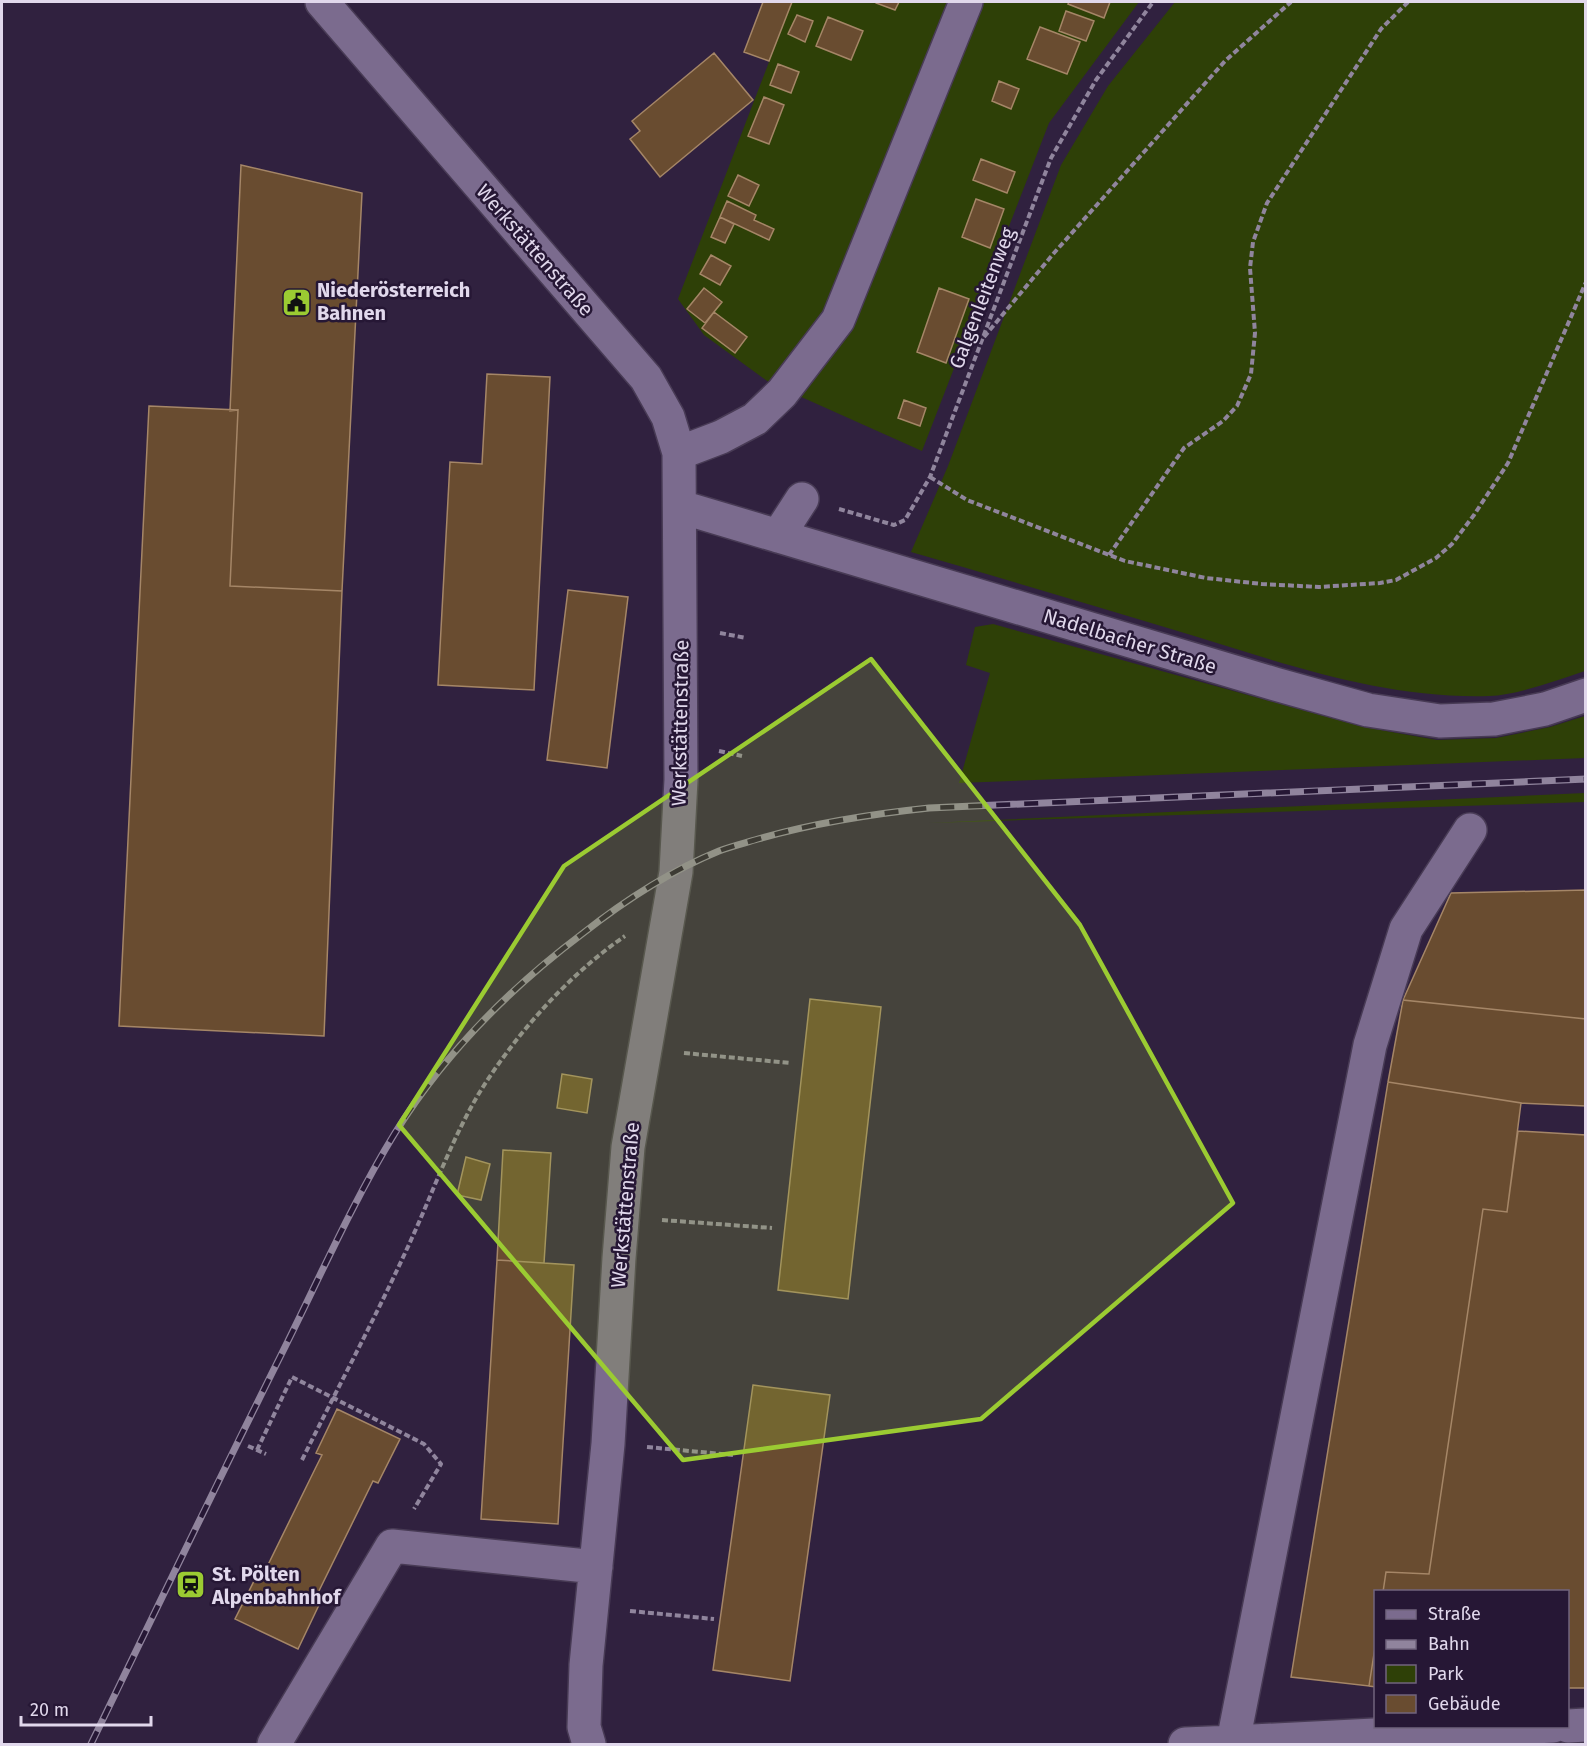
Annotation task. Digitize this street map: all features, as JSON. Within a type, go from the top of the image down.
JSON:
[{"type":"street","name":"Werkstättenstraße","points":[[322,2],[646,378],[668,417],[679,453],[681,780],[676,872],[628,1147],[608,1444],[586,1665],[584,1727],[589,1744]]},
{"type":"street","points":[[679,453],[721,437],[755,419],[782,393],[838,320],[966,2]]},
{"type":"street","points":[[778,536],[802,499]]},
{"type":"street","name":"Nadelbacher Straße","points":[[681,507],[1368,710],[1440,721],[1494,719],[1545,709],[1586,695]]},
{"type":"street","points":[[1244,1743],[1370,1044],[1406,929],[1470,830]]},
{"type":"street","points":[[274,1744],[392,1546],[596,1567]]},
{"type":"street","points":[[1569,1726],[1586,1725]]},
{"type":"street","points":[[1185,1744],[1244,1743],[1517,1728]]},
{"type":"path","name":"Galgenleitenweg","points":[[802,499],[894,525],[905,520],[930,477],[1051,158],[1096,80],[1153,2]]},
{"type":"path","points":[[981,342],[1054,253],[1225,61],[1291,2]]},
{"type":"path","points":[[1108,555],[1184,448],[1223,421],[1237,406],[1251,374],[1255,333],[1250,268],[1253,242],[1267,202],[1381,29],[1408,2]]},
{"type":"path","points":[[930,477],[967,500],[1125,561],[1206,578],[1262,584],[1319,587],[1380,584],[1396,580],[1436,558],[1452,544],[1508,463],[1586,282]]},
{"type":"path","points":[[302,1460],[411,1240],[460,1131],[478,1096],[495,1070],[553,999],[609,946],[640,927],[668,920]]},
{"type":"path","points":[[645,1049],[790,1063]]},
{"type":"path","points":[[622,1216],[772,1228]]},
{"type":"path","points":[[257,1450],[292,1377],[424,1444],[441,1464],[392,1546]]},
{"type":"path","points":[[608,1444],[733,1455]]},
{"type":"path","points":[[248,1446],[266,1454]]},
{"type":"path","points":[[593,1608],[714,1619]]},
{"type":"highlighted area","points":[[871,659],[1080,925],[1233,1203],[981,1419],[683,1460],[399,1125],[564,866]]},
{"type":"green space","points":[[792,2],[1139,2],[1049,123],[922,451],[770,383],[704,335],[678,299]]},
{"type":"green space","points":[[1175,2],[1585,2],[1585,671],[1525,690],[1489,696],[1413,692],[1375,686],[1301,668],[911,552],[948,466],[1061,165],[1108,86]]},
{"type":"green space","points":[[993,624],[1363,727],[1437,740],[1496,738],[1550,727],[1585,716],[1585,758],[959,783],[990,673],[966,665],[975,627]]},
{"type":"green space","points":[[1585,793],[1585,802],[929,823]]},
{"type":"building","points":[[763,2],[792,2],[769,61],[744,52]]},
{"type":"building","points":[[876,2],[899,2],[895,10]]},
{"type":"building","points":[[1069,2],[1110,2],[1104,18],[1068,4]]},
{"type":"building","points":[[1066,11],[1094,21],[1086,41],[1059,31]]},
{"type":"building","points":[[797,15],[813,21],[805,42],[788,34]]},
{"type":"building","points":[[828,17],[863,31],[851,60],[816,46]]},
{"type":"building","points":[[1040,27],[1080,42],[1067,74],[1027,59]]},
{"type":"building","points":[[714,53],[753,100],[660,177],[630,139],[640,131],[632,121]]},
{"type":"building","points":[[778,64],[799,72],[791,93],[770,85]]},
{"type":"building","points":[[999,81],[1019,89],[1011,109],[992,101]]},
{"type":"building","points":[[764,97],[784,105],[769,144],[748,136]]},
{"type":"building","points":[[981,159],[1015,172],[1007,193],[973,180]]},
{"type":"building","name":"Niederösterreich Bahnen","points":[[241,165],[362,193],[342,591],[230,586],[238,410],[230,411]]},
{"type":"building","points":[[738,175],[759,185],[749,206],[728,196]]},
{"type":"building","points":[[976,199],[1004,209],[990,248],[962,237]]},
{"type":"building","points":[[727,201],[756,215],[754,220],[774,229],[769,240],[720,217]]},
{"type":"building","points":[[720,217],[734,224],[725,243],[711,237]]},
{"type":"building","points":[[711,255],[731,266],[720,285],[700,274]]},
{"type":"building","points":[[704,288],[722,302],[705,323],[687,309]]},
{"type":"building","points":[[939,288],[969,299],[946,363],[917,352]]},
{"type":"building","points":[[714,312],[747,337],[735,353],[702,328]]},
{"type":"building","points":[[487,374],[550,377],[534,690],[438,685],[450,462],[482,464]]},
{"type":"building","points":[[904,400],[926,408],[920,426],[898,418]]},
{"type":"building","points":[[149,406],[238,410],[230,586],[342,591],[324,1036],[119,1026]]},
{"type":"building","points":[[568,590],[628,597],[607,768],[547,760]]},
{"type":"building","points":[[1586,890],[1586,1019],[1403,1000],[1451,893]]},
{"type":"building","points":[[810,999],[881,1007],[848,1299],[778,1290]]},
{"type":"building","points":[[1403,1000],[1586,1019],[1586,1106],[1521,1103],[1388,1082]]},
{"type":"building","points":[[562,1074],[592,1079],[587,1113],[557,1108]]},
{"type":"building","points":[[1388,1082],[1521,1103],[1507,1212],[1483,1209],[1429,1574],[1386,1572],[1383,1590],[1374,1590],[1374,1654],[1369,1686],[1291,1677]]},
{"type":"building","points":[[1518,1131],[1586,1135],[1586,1688],[1569,1688],[1569,1590],[1383,1590],[1386,1572],[1429,1574],[1483,1209],[1507,1212]]},
{"type":"building","points":[[503,1150],[551,1153],[544,1263],[497,1260]]},
{"type":"building","points":[[466,1157],[490,1164],[481,1200],[457,1195]]},
{"type":"building","points":[[497,1260],[574,1265],[558,1524],[481,1519]]},
{"type":"building","points":[[753,1385],[830,1395],[790,1681],[713,1670]]},
{"type":"building","points":[[337,1409],[400,1439],[378,1483],[373,1481],[313,1603],[319,1605],[298,1649],[235,1619],[257,1575],[262,1577],[322,1455],[316,1453]]},
{"type":"building","points":[[1374,1654],[1374,1687],[1369,1686]]},
{"type":"railway","points":[[91,1744],[364,1186],[414,1104],[456,1050],[529,977],[598,922],[665,877],[719,851],[779,833],[907,810],[1586,779]]},
{"type":"place","name":"Niederösterreich Bahnen","points":[[296,302]]},
{"type":"place","name":"St. Pölten Alpenbahnhof","points":[[191,1585]]}]
